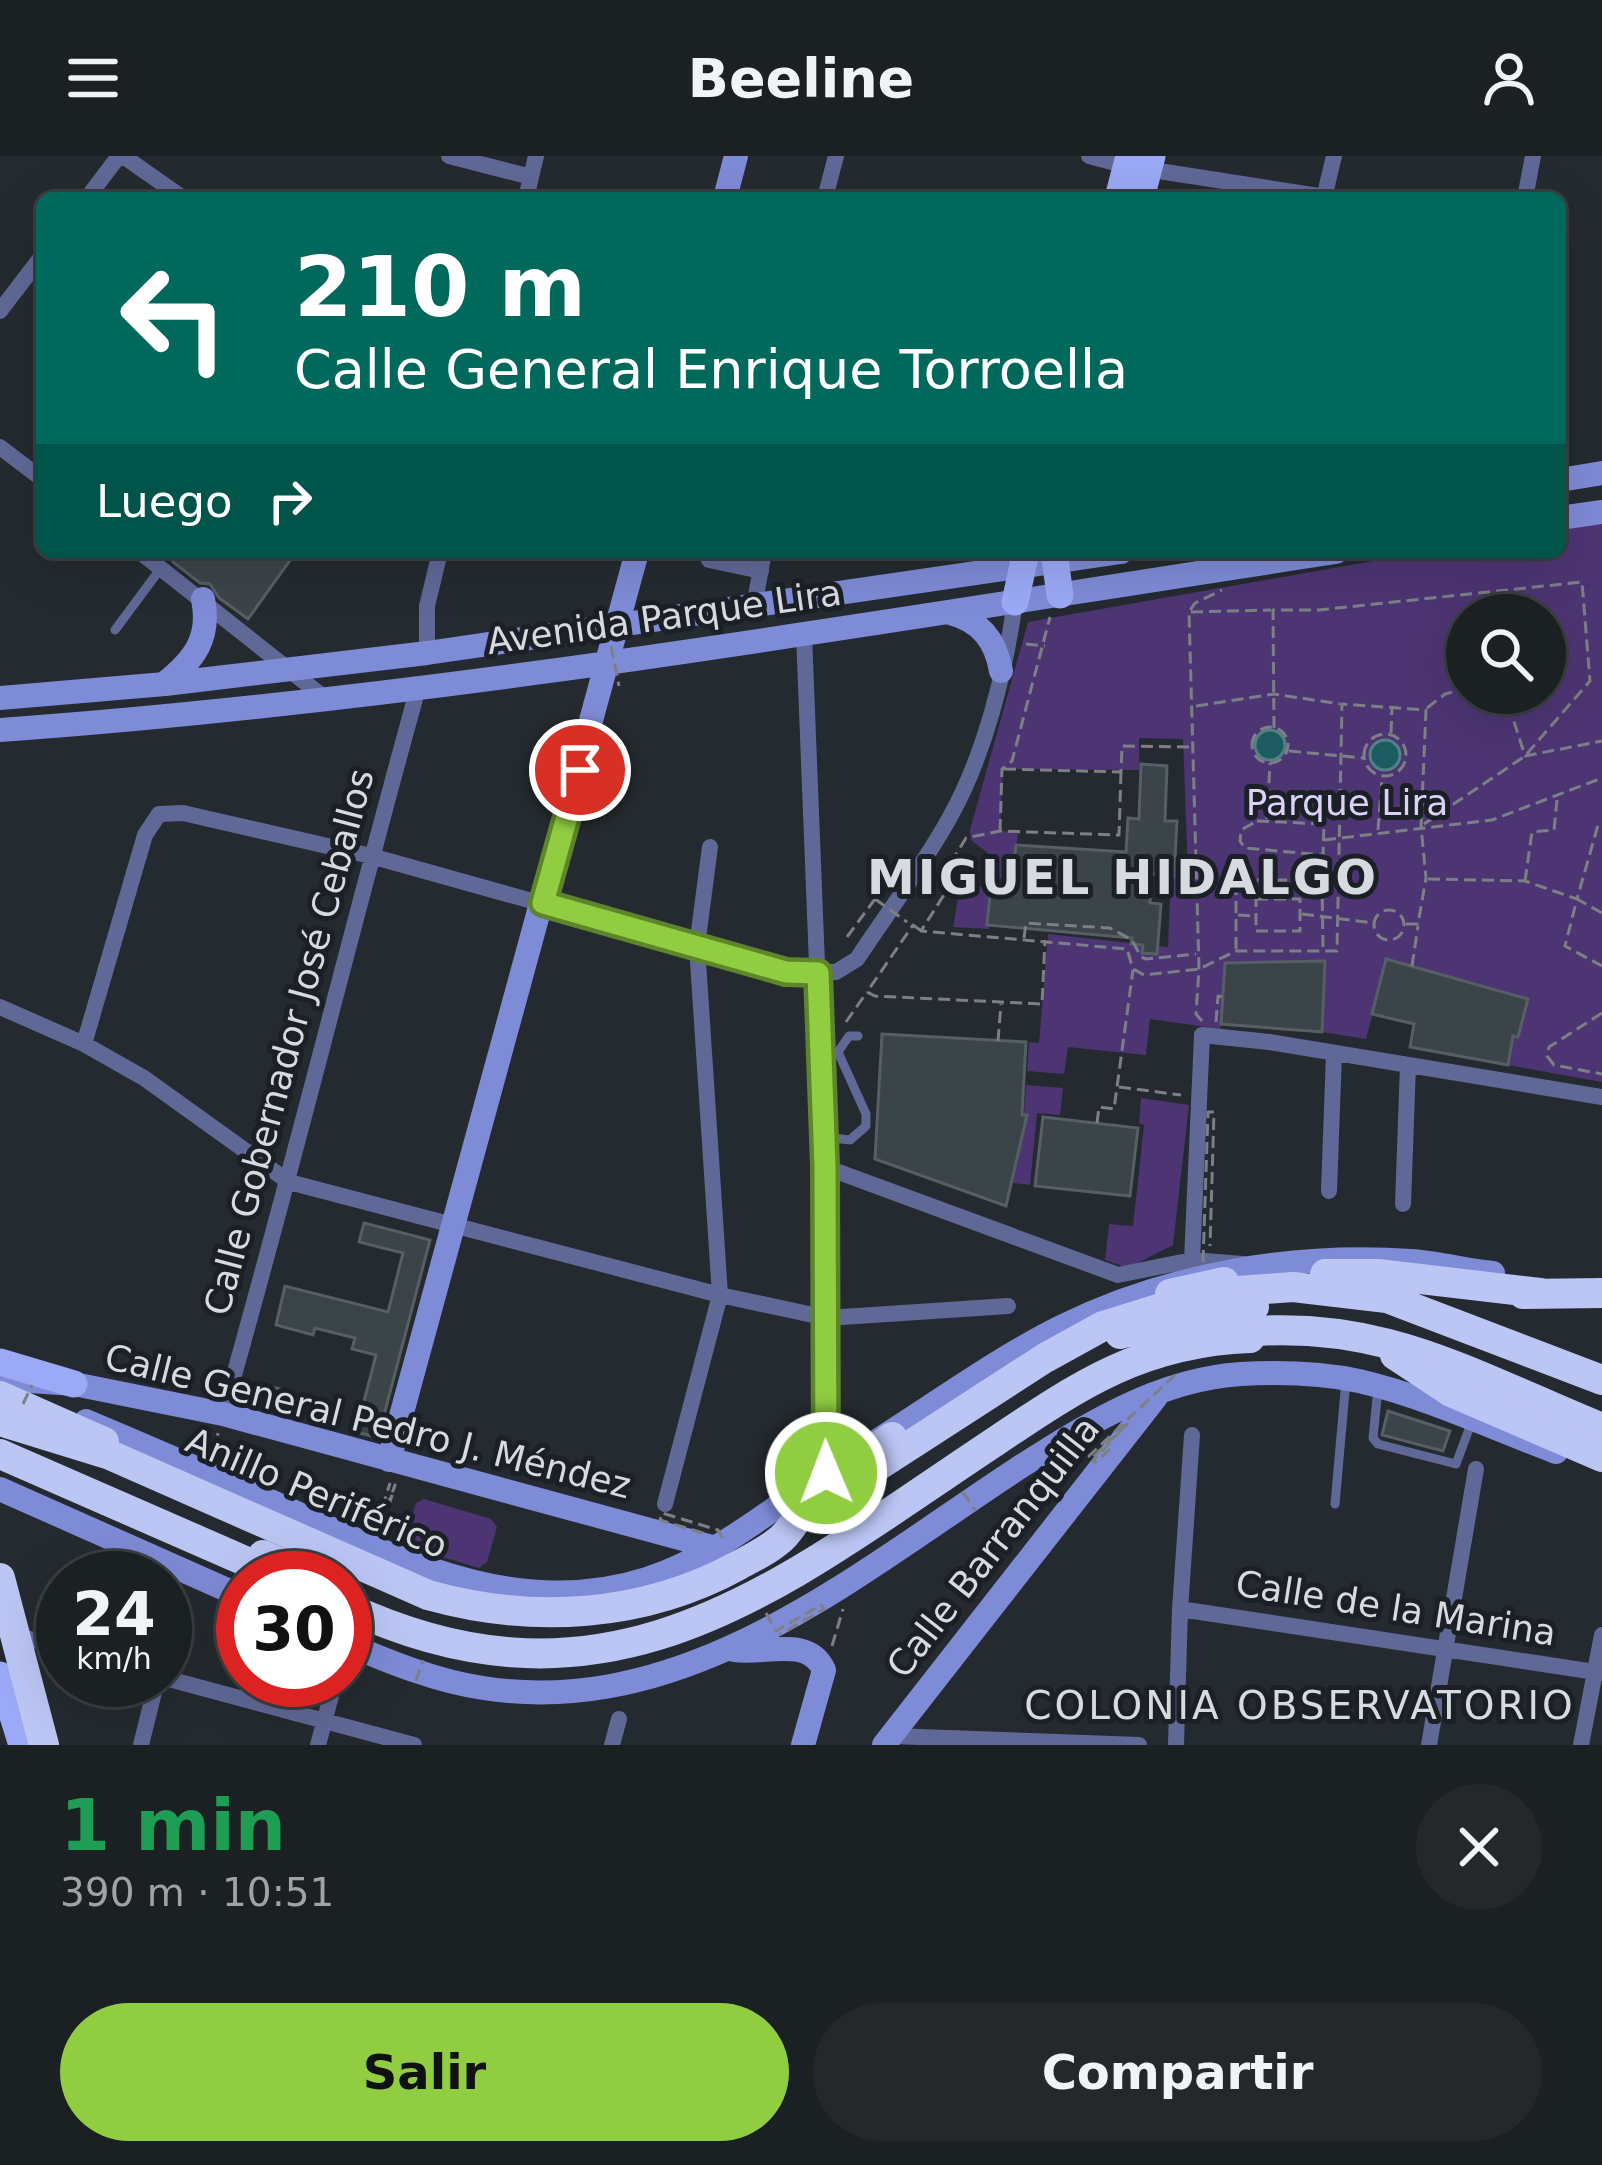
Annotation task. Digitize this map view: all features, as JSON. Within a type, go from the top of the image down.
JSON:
[{"type":"highway","points":[[784,1536],[809,1502],[844,1468],[1063,1332],[1141,1301],[1274,1271],[1378,1274],[1540,1293]]},
{"type":"highway","points":[[1320,1288],[1340,1281],[1417,1283],[1436,1279]]},
{"type":"highway","points":[[1320,1288],[1438,1298],[1602,1291]]},
{"type":"highway","name":"Anillo Periférico","points":[[0,1396],[445,1591],[518,1604],[587,1602],[663,1587],[703,1573],[1103,1326],[1209,1293],[1320,1288],[1407,1303],[1602,1380]]},
{"type":"highway","points":[[0,1421],[110,1455],[403,1586],[476,1607],[566,1612],[640,1603],[725,1573],[1041,1374],[1120,1334],[1190,1316],[1267,1306],[1352,1311],[1434,1334],[1602,1400]]},
{"type":"highway","points":[[372,1602],[442,1629],[514,1641],[586,1640],[667,1627],[782,1574],[1095,1374],[1160,1348],[1214,1335],[1308,1328],[1384,1341],[1445,1360],[1602,1430]]},
{"type":"highway","points":[[372,1617],[419,1636],[506,1653],[592,1652],[653,1640],[720,1613],[772,1585],[1078,1385],[1122,1365],[1219,1339],[1325,1339],[1395,1355],[1602,1430]]},
{"type":"highway","points":[[1395,1355],[1451,1392],[1602,1455]]},
{"type":"highway","points":[[0,1438],[254,1551]]},
{"type":"highway","points":[[1554,1451],[1602,1455]]},
{"type":"highway","points":[[0,1454],[222,1551]]},
{"type":"highway","points":[[0,1578],[42,1745]]},
{"type":"highway","points":[[0,1596],[42,1745]]},
{"type":"main road","points":[[727,192],[736,156]]},
{"type":"main road","points":[[1122,192],[1139,162]]},
{"type":"main road","points":[[1139,162],[1142,192]]},
{"type":"main road","points":[[1566,479],[1602,473]]},
{"type":"main road","points":[[1566,517],[1602,512]]},
{"type":"main road","points":[[392,1461],[610,660],[612,618],[635,558]]},
{"type":"main road","points":[[1055,558],[1056,605]]},
{"type":"main road","name":"Avenida Parque Lira","points":[[0,730],[169,718],[418,688],[1015,602],[1056,605],[1304,558]]},
{"type":"main road","points":[[1015,602],[1024,560]]},
{"type":"main road","name":"Avenida Parque Lira","points":[[0,698],[427,653],[612,618],[754,606],[1024,560]]},
{"type":"main road","points":[[165,684],[200,648],[206,628],[203,599]]},
{"type":"main road","points":[[942,612],[963,616],[983,629],[996,649],[1001,671]]},
{"type":"main road","points":[[0,1381],[393,1556],[487,1588],[544,1592],[620,1585],[660,1574],[716,1548],[826,1473],[1081,1317],[1141,1292],[1191,1279],[1350,1259],[1415,1262],[1602,1291]]},
{"type":"main road","points":[[0,1362],[74,1384]]},
{"type":"main road","points":[[372,1653],[460,1684],[519,1691],[640,1680],[730,1649],[852,1577],[1081,1428],[1160,1392],[1238,1374],[1300,1374],[1378,1388],[1602,1469]]},
{"type":"main road","name":"Calle General Pedro J. Méndez","points":[[0,1381],[74,1384],[224,1414],[716,1548]]},
{"type":"main road","name":"Calle Barranquilla","points":[[888,1740],[1160,1392]]},
{"type":"main road","points":[[0,1490],[135,1551]]},
{"type":"main road","points":[[730,1649],[788,1648],[820,1661],[824,1670],[803,1745]]},
{"type":"main road","points":[[0,1675],[22,1745]]},
{"type":"main road","points":[[0,1736],[2,1745]]},
{"type":"street","points":[[92,192],[121,156],[174,192]]},
{"type":"street","points":[[449,156],[531,177]]},
{"type":"street","points":[[527,192],[536,156]]},
{"type":"street","points":[[827,192],[836,156]]},
{"type":"street","points":[[1089,156],[1293,192]]},
{"type":"street","points":[[1325,192],[1334,156]]},
{"type":"street","points":[[1526,192],[1533,156]]},
{"type":"street","points":[[0,310],[36,264]]},
{"type":"street","points":[[0,447],[36,474]]},
{"type":"street","points":[[148,558],[326,699]]},
{"type":"street","points":[[427,653],[427,606],[439,558]]},
{"type":"street","points":[[754,606],[763,558]]},
{"type":"street","points":[[709,560],[761,571]]},
{"type":"street","points":[[84,1044],[145,835],[159,814],[183,813],[371,856],[786,972],[842,970],[857,959],[949,819],[978,752],[1015,602]]},
{"type":"street","points":[[804,635],[825,1166],[826,1473]]},
{"type":"street","name":"Calle Gobernador José Ceballos","points":[[224,1414],[290,1182],[418,688]]},
{"type":"street","points":[[665,1504],[720,1295],[697,946],[710,847]]},
{"type":"street","points":[[0,1007],[84,1044],[144,1078],[290,1182],[720,1295],[826,1318],[1008,1306]]},
{"type":"street","points":[[1192,1260],[1199,1097],[1210,1035],[1602,1097]]},
{"type":"street","points":[[1329,1191],[1334,1053]]},
{"type":"street","points":[[1403,1204],[1408,1065]]},
{"type":"street","points":[[825,1166],[1102,1271],[1133,1275],[1192,1260],[1274,1271]]},
{"type":"street","points":[[1176,1745],[1192,1435]]},
{"type":"street","points":[[1429,1745],[1476,1468]]},
{"type":"street","name":"Calle de la Marina","points":[[1180,1609],[1598,1673]]},
{"type":"street","points":[[15,1635],[36,1641]]},
{"type":"street","points":[[1581,1745],[1602,1635]]},
{"type":"street","points":[[192,1687],[414,1745]]},
{"type":"street","points":[[141,1745],[153,1707]]},
{"type":"street","points":[[318,1745],[328,1707]]},
{"type":"street","points":[[612,1745],[620,1719]]},
{"type":"street","points":[[888,1740],[1138,1745]]},
{"type":"lane","points":[[115,629],[161,568]]},
{"type":"lane","points":[[824,1131],[832,1138],[850,1140],[866,1126],[866,1114],[838,1052],[850,1036],[857,1036]]},
{"type":"lane","points":[[1336,1504],[1346,1380]]},
{"type":"lane","points":[[1378,1388],[1373,1438],[1378,1444],[1456,1464],[1472,1420]]},
{"type":"path","points":[[1210,1035],[1196,1014],[1199,970],[1189,612],[1318,610],[1582,582],[1590,681],[1525,756],[1421,826]]},
{"type":"path","points":[[1000,831],[1002,769],[1012,761],[1056,605]]},
{"type":"path","points":[[1273,610],[1274,728]]},
{"type":"path","points":[[612,618],[620,686]]},
{"type":"path","points":[[1263,645],[1273,646]]},
{"type":"path","points":[[1192,707],[1274,694],[1426,710],[1446,694]]},
{"type":"path","points":[[1133,969],[1144,975],[1199,970],[1236,951],[1337,951],[1342,704]]},
{"type":"path","points":[[1391,735],[1392,708]]},
{"type":"path","points":[[1412,966],[1426,878],[1421,826],[1426,710]]},
{"type":"path","points":[[1512,714],[1525,756]]},
{"type":"path","points":[[1274,728],[1284,734],[1287,751],[1281,760],[1259,760],[1252,744],[1262,729],[1274,728]]},
{"type":"path","points":[[1391,735],[1402,742],[1406,756],[1396,774],[1382,777],[1370,770],[1364,758],[1371,739],[1391,735]]},
{"type":"path","points":[[1525,756],[1602,741]]},
{"type":"path","points":[[921,931],[949,887],[940,881],[966,838],[1000,831],[1119,835],[1123,746],[1193,747]]},
{"type":"path","points":[[1287,751],[1364,758]]},
{"type":"path","points":[[1267,821],[1270,763]]},
{"type":"path","points":[[1002,769],[1121,772]]},
{"type":"path","points":[[1378,831],[1382,777]]},
{"type":"path","points":[[1324,840],[1492,820],[1602,778]]},
{"type":"path","points":[[1525,881],[1532,832],[1554,830],[1557,798]]},
{"type":"path","points":[[1267,821],[1324,824],[1324,840],[1323,855],[1245,848],[1240,841],[1241,830],[1248,824],[1267,821]]},
{"type":"path","points":[[1602,824],[1598,824],[1565,946],[1602,966]]},
{"type":"path","points":[[1426,878],[1525,881],[1602,913]]},
{"type":"path","points":[[1236,951],[1236,880],[1337,880]]},
{"type":"path","points":[[1322,880],[1323,951]]},
{"type":"path","points":[[847,937],[875,899],[921,931],[1127,949],[1133,969],[1114,1109],[1099,1107],[1097,1123]]},
{"type":"path","points":[[1256,899],[1300,899],[1300,914],[1300,931],[1256,931],[1256,899]]},
{"type":"path","points":[[1387,910],[1400,915],[1404,925],[1397,938],[1388,941],[1375,933],[1374,922],[1387,910]]},
{"type":"path","points":[[1300,914],[1374,922]]},
{"type":"path","points":[[1236,915],[1256,916]]},
{"type":"path","points":[[845,1023],[910,923]]},
{"type":"path","points":[[1024,938],[1026,923],[1110,928],[1132,940],[1146,959],[1198,954]]},
{"type":"path","points":[[1404,925],[1418,924]]},
{"type":"path","points":[[867,992],[1042,1004],[1046,940]]},
{"type":"path","points":[[1210,1035],[1218,996],[1223,997]]},
{"type":"path","points":[[998,1041],[1001,1003]]},
{"type":"path","points":[[1602,1013],[1549,1047],[1547,1055],[1554,1065],[1602,1074]]},
{"type":"path","points":[[1117,1087],[1199,1097]]},
{"type":"path","points":[[208,1472],[224,1414]]},
{"type":"path","points":[[380,1536],[395,1485],[376,1529],[392,1461]]},
{"type":"path","points":[[954,1478],[975,1510]]},
{"type":"path","points":[[416,1681],[427,1648]]},
{"type":"green space","name":"Parque Lira","points":[[1602,519],[1602,1082],[1508,1065],[1418,1004],[1426,970],[1387,960],[1366,1039],[1322,1032],[1325,961],[1226,963],[1220,1029],[1150,1019],[1146,1055],[1068,1047],[1064,1074],[1027,1071],[1029,1042],[1039,1043],[1048,934],[1168,947],[1171,877],[1188,875],[1183,739],[1139,738],[1139,770],[1003,769],[1000,831],[1018,832],[1013,879],[994,878],[989,929],[953,927],[960,887],[990,886],[993,857],[971,840],[1028,622],[1390,558],[1566,558],[1566,526]]},
{"type":"green space","points":[[1026,1085],[1063,1088],[1060,1115],[1037,1113],[1030,1185],[1013,1183]]},
{"type":"green space","points":[[1141,1098],[1189,1105],[1173,1245],[1128,1268],[1105,1260],[1109,1224],[1133,1226],[1144,1125],[1139,1123]]},
{"type":"green space","points":[[424,1499],[491,1519],[497,1527],[487,1562],[479,1568],[410,1547],[405,1538],[416,1503]]},
{"type":"water","points":[[1270,730],[1281,734],[1285,745],[1281,756],[1270,760],[1259,756],[1255,745],[1259,734]]},
{"type":"water","points":[[1385,740],[1396,744],[1400,755],[1396,766],[1385,770],[1374,766],[1370,755],[1374,744]]},
{"type":"building","points":[[176,558],[292,558],[248,619],[219,598],[210,584],[200,583],[173,562]]},
{"type":"building","points":[[1141,764],[1167,766],[1165,821],[1177,821],[1174,876],[1151,874],[1150,903],[1161,904],[1157,954],[1142,953],[1143,945],[1131,944],[1132,938],[987,925],[990,895],[1010,896],[1016,845],[1126,852],[1128,818],[1139,819]]},
{"type":"building","points":[[1386,959],[1528,999],[1518,1037],[1513,1036],[1508,1065],[1410,1047],[1414,1024],[1372,1014]]},
{"type":"building","points":[[1325,961],[1322,1032],[1221,1024],[1225,963]]},
{"type":"building","points":[[882,1034],[1026,1042],[1022,1115],[1027,1115],[1006,1206],[875,1159]]},
{"type":"building","points":[[1043,1117],[1138,1128],[1130,1196],[1035,1186]]},
{"type":"building","points":[[364,1223],[430,1240],[378,1438],[356,1432],[376,1355],[352,1349],[355,1338],[315,1328],[313,1335],[276,1325],[285,1286],[388,1312],[403,1253],[359,1242]]},
{"type":"building","points":[[258,1384],[280,1389],[275,1410],[253,1405]]},
{"type":"building","points":[[1388,1411],[1450,1431],[1443,1451],[1382,1435]]},
{"type":"district","name":"MIGUEL HIDALGO","points":[[1123,877]]},
{"type":"district","name":"COLONIA OBSERVATORIO","points":[[1300,1705]]},
{"type":"route","points":[[580,770],[543,903],[786,972],[818,973],[825,1166],[826,1473]]}]
